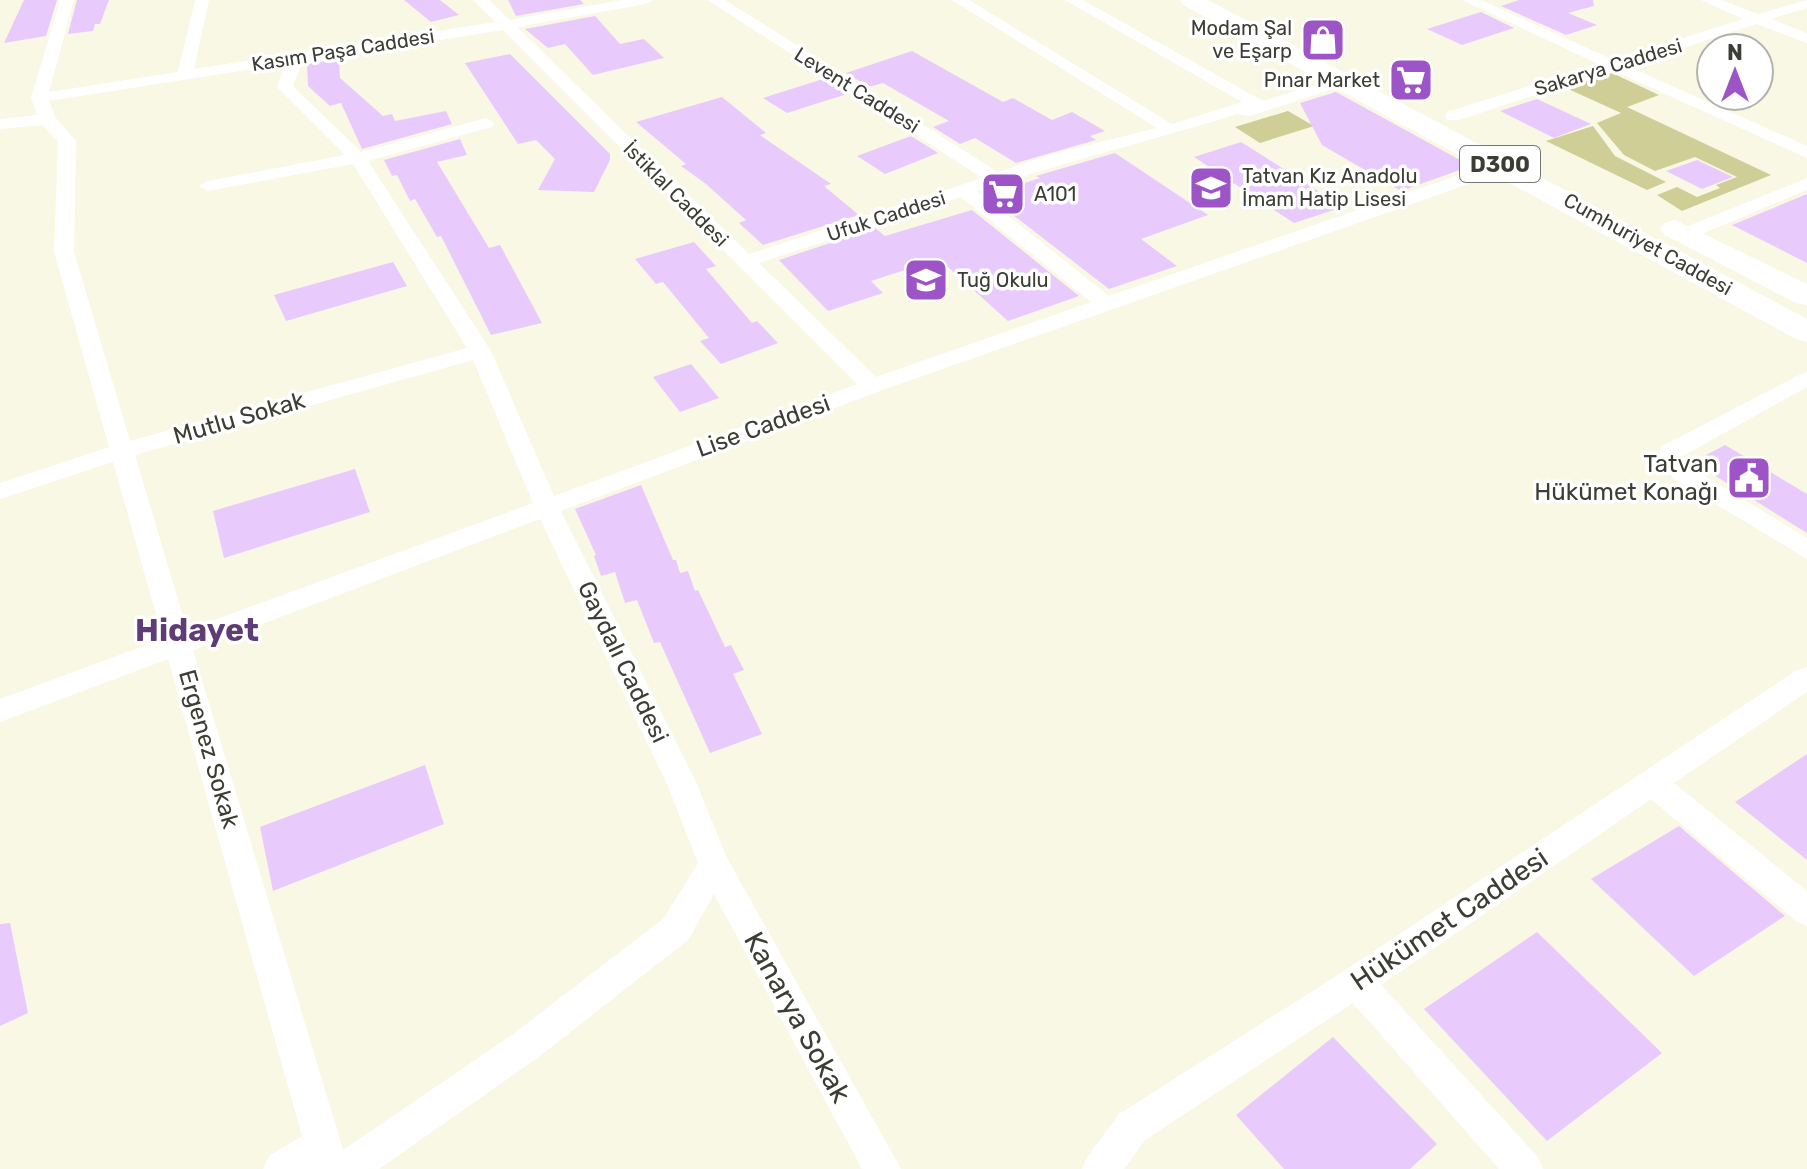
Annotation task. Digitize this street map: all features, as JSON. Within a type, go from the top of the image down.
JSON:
[{"type":"highway","name":"Cumhuriyet Caddesi","points":[[1191,0],[1338,83],[1504,166],[1807,332]]},
{"type":"highway","name":"Cumhuriyet Caddesi","points":[[1225,0],[1594,188]]},
{"type":"highway","name":"Cumhuriyet Caddesi","points":[[1646,214],[1807,296]]},
{"type":"street","points":[[0,124],[47,119],[39,98],[67,0]]},
{"type":"street","points":[[185,74],[202,0]]},
{"type":"street","name":"İstiklal Caddesi","points":[[481,0],[872,386]]},
{"type":"street","name":"Kasım Paşa Caddesi","points":[[39,98],[646,0]]},
{"type":"street","name":"Levent Caddesi","points":[[715,0],[998,180]]},
{"type":"street","points":[[959,0],[1169,130]]},
{"type":"street","points":[[1072,0],[1259,105]]},
{"type":"street","points":[[1469,0],[1807,153]]},
{"type":"street","points":[[1708,0],[1807,38]]},
{"type":"street","name":"Sakarya Caddesi","points":[[1453,116],[1807,3]]},
{"type":"street","name":"Gaydalı Caddesi","points":[[296,57],[285,87],[358,158],[480,351],[546,506],[682,784],[714,864]]},
{"type":"street","name":"Ufuk Caddesi","points":[[744,262],[1028,170],[1147,140],[1169,130],[1191,127],[1338,83]]},
{"type":"street","name":"Ergenez Sokak","points":[[47,119],[67,141],[64,252],[334,1161]]},
{"type":"street","points":[[208,186],[358,158],[486,123]]},
{"type":"street","name":"Lise Caddesi","points":[[0,711],[872,386],[1531,156]]},
{"type":"street","points":[[1685,234],[1807,183]]},
{"type":"street","points":[[965,191],[1106,304]]},
{"type":"street","name":"Mutlu Sokak","points":[[0,491],[122,451],[480,351]]},
{"type":"street","points":[[1807,378],[1682,444],[1670,451],[1669,458],[1682,473],[1807,550]]},
{"type":"street","name":"Hükümet Caddesi","points":[[1101,1169],[1132,1127],[1356,982],[1807,678]]},
{"type":"street","points":[[1653,783],[1807,911]]},
{"type":"street","points":[[282,1169],[334,1161],[524,1047],[676,929],[714,864]]},
{"type":"street","name":"Kanarya Sokak","points":[[714,864],[882,1169]]},
{"type":"street","points":[[1356,982],[1524,1169]]},
{"type":"green space","points":[[1612,73],[1659,95],[1627,107],[1771,175],[1682,211],[1657,195],[1677,187],[1697,197],[1737,177],[1695,157],[1655,171],[1624,155],[1597,123],[1621,113],[1566,88]]},
{"type":"green space","points":[[1288,111],[1314,126],[1260,143],[1235,127]]},
{"type":"green space","points":[[1593,126],[1615,156],[1666,182],[1647,190],[1546,141]]},
{"type":"building","points":[[24,0],[57,0],[46,36],[4,43]]},
{"type":"building","points":[[77,0],[109,0],[100,24],[95,24],[93,31],[68,34]]},
{"type":"building","points":[[404,0],[440,0],[459,15],[431,22]]},
{"type":"building","points":[[508,0],[580,0],[584,4],[516,16]]},
{"type":"building","points":[[1519,0],[1593,0],[1594,6],[1568,13],[1597,25],[1566,35],[1501,6]]},
{"type":"building","points":[[1481,12],[1514,28],[1462,45],[1427,29]]},
{"type":"building","points":[[595,16],[620,44],[644,39],[664,58],[593,75],[565,44],[548,48],[525,29]]},
{"type":"building","points":[[912,51],[1003,102],[1013,98],[1052,120],[1072,112],[1105,131],[1090,136],[1096,140],[1016,163],[975,138],[960,144],[933,127],[949,121],[883,83],[869,87],[846,73]]},
{"type":"building","points":[[510,54],[610,154],[594,192],[538,190],[555,159],[536,140],[518,144],[465,63]]},
{"type":"building","points":[[339,59],[340,78],[383,116],[392,114],[395,121],[446,111],[452,124],[362,149],[341,103],[330,106],[308,86],[307,64]]},
{"type":"building","points":[[823,79],[847,94],[787,113],[763,98]]},
{"type":"building","points":[[1336,92],[1471,166],[1401,191],[1322,145],[1300,103]]},
{"type":"building","points":[[722,97],[766,133],[760,135],[831,184],[824,186],[859,215],[763,245],[739,223],[746,220],[681,166],[686,164],[636,122]]},
{"type":"building","points":[[1537,99],[1591,124],[1554,138],[1500,111]]},
{"type":"building","points":[[911,136],[938,153],[885,174],[857,156]]},
{"type":"building","points":[[460,139],[467,155],[437,162],[489,248],[500,245],[542,323],[491,335],[441,236],[437,237],[415,199],[410,201],[397,175],[392,176],[384,160]]},
{"type":"building","name":"Tatvan Kız Anadolu İmam Hatip Lisesi","points":[[1241,142],[1343,207],[1294,223],[1194,157]]},
{"type":"building","points":[[1115,153],[1208,215],[1141,239],[1177,266],[1109,289],[987,195],[1040,178],[1036,176]]},
{"type":"building","points":[[1697,160],[1733,177],[1702,189],[1666,171]]},
{"type":"building","points":[[1807,194],[1807,263],[1732,225]]},
{"type":"building","points":[[972,210],[1079,296],[1008,321],[939,259],[871,281],[883,293],[828,311],[779,260],[875,228],[885,236]]},
{"type":"building","points":[[694,242],[716,266],[706,269],[752,323],[757,321],[778,343],[721,364],[700,341],[709,338],[663,282],[656,284],[635,259]]},
{"type":"building","points":[[393,262],[407,286],[286,321],[274,295]]},
{"type":"building","points":[[691,364],[719,398],[680,412],[653,377]]},
{"type":"building","name":"Tatvan Hükümet Konağı","points":[[1725,445],[1807,494],[1807,533],[1693,462]]},
{"type":"building","points":[[355,469],[370,512],[224,558],[213,511]]},
{"type":"building","points":[[641,485],[680,573],[688,571],[695,591],[698,590],[725,647],[731,645],[744,670],[733,674],[762,734],[710,753],[660,642],[654,643],[637,600],[625,603],[615,572],[601,576],[596,555],[575,509]]},
{"type":"building","points":[[1807,754],[1807,860],[1735,802]]},
{"type":"building","points":[[425,765],[444,824],[273,891],[260,827]]},
{"type":"building","points":[[1679,826],[1785,916],[1694,976],[1591,879]]},
{"type":"building","points":[[10,923],[28,1013],[0,1026],[0,924]]},
{"type":"building","points":[[1537,932],[1662,1053],[1547,1141],[1424,1009]]},
{"type":"building","points":[[1333,1037],[1437,1144],[1410,1169],[1284,1169],[1236,1115]]},
{"type":"place","name":"Modam Şal ve Eşarp","points":[[1323,40]]},
{"type":"place","name":"Pınar Market","points":[[1411,80]]},
{"type":"place","name":"Tatvan Kız Anadolu İmam Hatip Lisesi","points":[[1211,188]]},
{"type":"place","name":"A101","points":[[1003,194]]},
{"type":"place","name":"Tuğ Okulu","points":[[926,280]]},
{"type":"place","name":"Tatvan Hükümet Konağı","points":[[1749,478]]},
{"type":"district","name":"Hidayet","points":[[197,630]]}]
